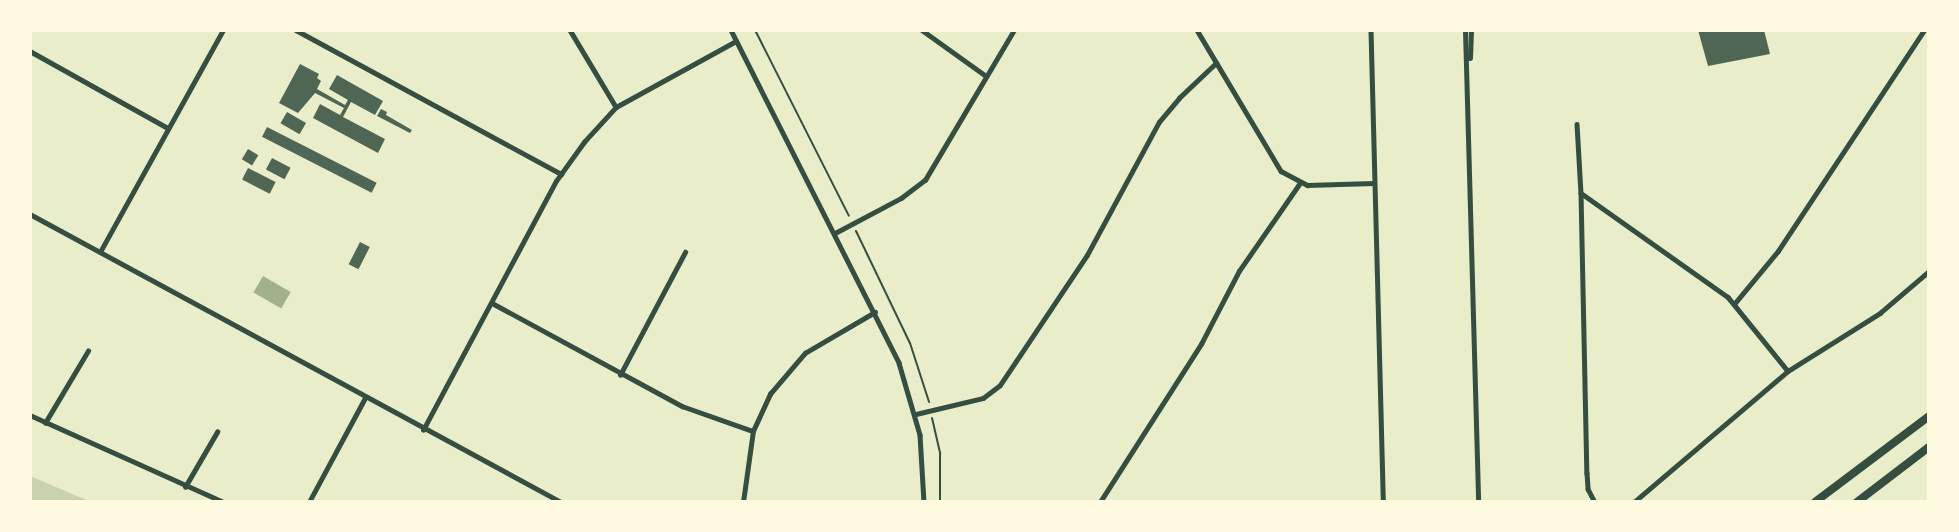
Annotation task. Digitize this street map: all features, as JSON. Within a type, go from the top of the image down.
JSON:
[{"type":"highway","points":[[1815,502],[1929,416]]},
{"type":"highway","points":[[1857,502],[1929,447]]},
{"type":"street","points":[[100,252],[223,30]]},
{"type":"street","points":[[296,30],[561,174]]},
{"type":"street","points":[[570,30],[616,107]]},
{"type":"street","points":[[731,30],[899,362],[916,414],[923,455],[924,502]]},
{"type":"street","points":[[922,30],[986,76]]},
{"type":"street","points":[[835,233],[907,195],[925,180],[1014,30]]},
{"type":"street","points":[[1197,30],[1273,162],[1281,171],[1300,183],[1374,183]]},
{"type":"street","points":[[1371,30],[1383,502]]},
{"type":"street","points":[[1465,30],[1478,502]]},
{"type":"street","points":[[1468,78],[1471,30]]},
{"type":"street","points":[[1735,303],[1778,251],[1924,30]]},
{"type":"street","points":[[423,430],[561,174],[616,107],[736,41]]},
{"type":"street","points":[[30,51],[168,128]]},
{"type":"street","points":[[916,414],[983,398],[1000,385],[1087,255],[1159,122],[1179,98],[1216,63]]},
{"type":"street","points":[[1577,124],[1587,473],[1588,489],[1595,502]]},
{"type":"street","points":[[1100,502],[1201,344],[1239,271],[1300,183]]},
{"type":"street","points":[[1581,193],[1735,303],[1788,371]]},
{"type":"street","points":[[30,214],[423,430],[561,502]]},
{"type":"street","points":[[620,375],[685,252]]},
{"type":"street","points":[[1634,502],[1788,371],[1880,313],[1929,271]]},
{"type":"street","points":[[493,304],[620,375],[682,406],[753,431]]},
{"type":"street","points":[[743,502],[753,431],[770,394],[800,358],[821,342],[875,312]]},
{"type":"street","points":[[45,423],[88,351]]},
{"type":"street","points":[[309,502],[365,398]]},
{"type":"street","points":[[30,415],[186,488],[224,502]]},
{"type":"street","points":[[186,488],[217,432]]},
{"type":"path","points":[[755,30],[910,343],[931,409],[940,454],[940,502]]},
{"type":"shaded area","points":[[263,276],[291,292],[281,308],[254,292]]},
{"type":"shaded area","points":[[30,476],[91,502],[30,502]]},
{"type":"building","points":[[1698,30],[1764,30],[1770,54],[1708,66]]},
{"type":"building","points":[[300,64],[319,74],[317,78],[321,81],[317,89],[345,105],[348,100],[329,89],[337,75],[383,101],[375,115],[351,102],[343,117],[385,139],[378,153],[313,118],[320,104],[340,115],[344,108],[315,93],[298,113],[279,103]]},
{"type":"building","points":[[381,109],[387,112],[386,115],[412,130],[410,133],[377,116]]},
{"type":"building","points":[[287,112],[306,123],[300,134],[280,123]]},
{"type":"building","points":[[267,127],[377,183],[372,193],[262,137]]},
{"type":"building","points":[[248,149],[258,155],[252,165],[242,159]]},
{"type":"building","points":[[272,158],[291,168],[284,179],[266,169]]},
{"type":"building","points":[[248,168],[276,182],[270,194],[242,180]]},
{"type":"building","points":[[360,242],[370,247],[358,269],[349,264]]}]
